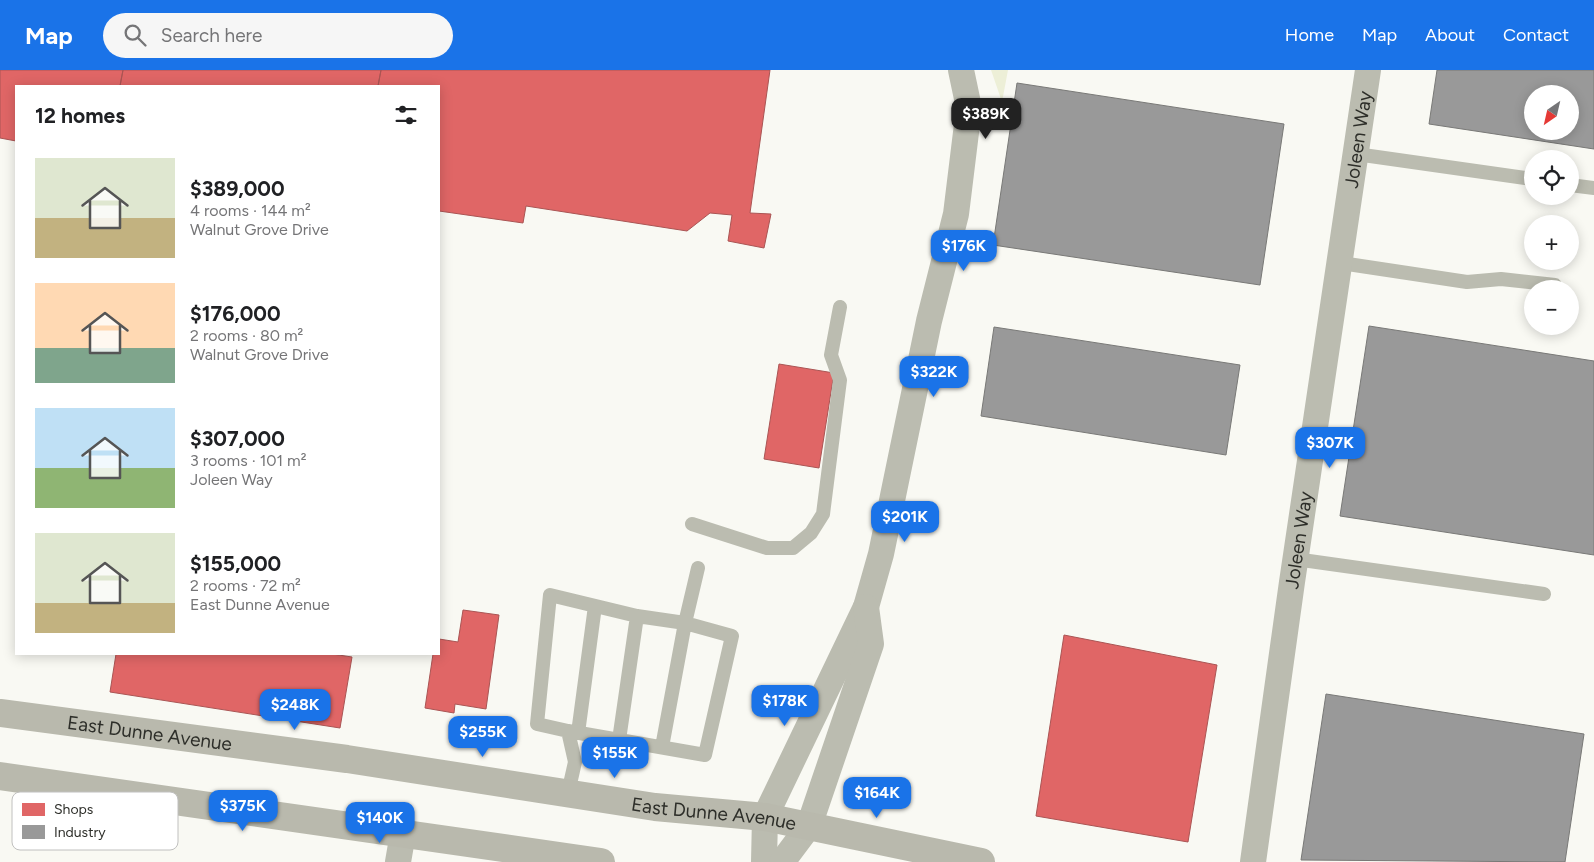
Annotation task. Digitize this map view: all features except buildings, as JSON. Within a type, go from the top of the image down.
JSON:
[{"type":"main road","name":"East Dunne Avenue","points":[[0,713],[347,759],[655,807],[765,817],[981,862]]},
{"type":"main road","points":[[0,776],[113,792]]},
{"type":"main road","points":[[178,801],[601,862]]},
{"type":"street","points":[[764,862],[765,817],[866,607],[881,554],[929,320],[956,214],[969,108],[961,70]]},
{"type":"street","name":"Joleen Way","points":[[1253,862],[1295,559],[1341,263],[1368,70]]},
{"type":"street","points":[[782,862],[809,826],[872,644],[866,607]]},
{"type":"street","points":[[398,862],[403,833]]},
{"type":"lane","points":[[1356,154],[1524,178]]},
{"type":"lane","points":[[1579,186],[1594,188]]},
{"type":"lane","points":[[1341,263],[1467,282],[1501,280],[1524,282]]},
{"type":"lane","points":[[692,524],[767,548],[793,548],[811,533],[823,514],[840,380],[831,355],[840,307]]},
{"type":"lane","points":[[1295,559],[1544,594]]},
{"type":"lane","points":[[662,747],[684,623],[698,568]]},
{"type":"lane","points":[[550,595],[637,616],[684,623],[732,636],[704,755],[537,724],[550,595]]},
{"type":"lane","points":[[568,793],[575,762],[573,732],[595,606]]},
{"type":"lane","points":[[619,740],[637,616]]},
{"type":"green space","points":[[991,70],[1008,70],[1002,102]]}]
